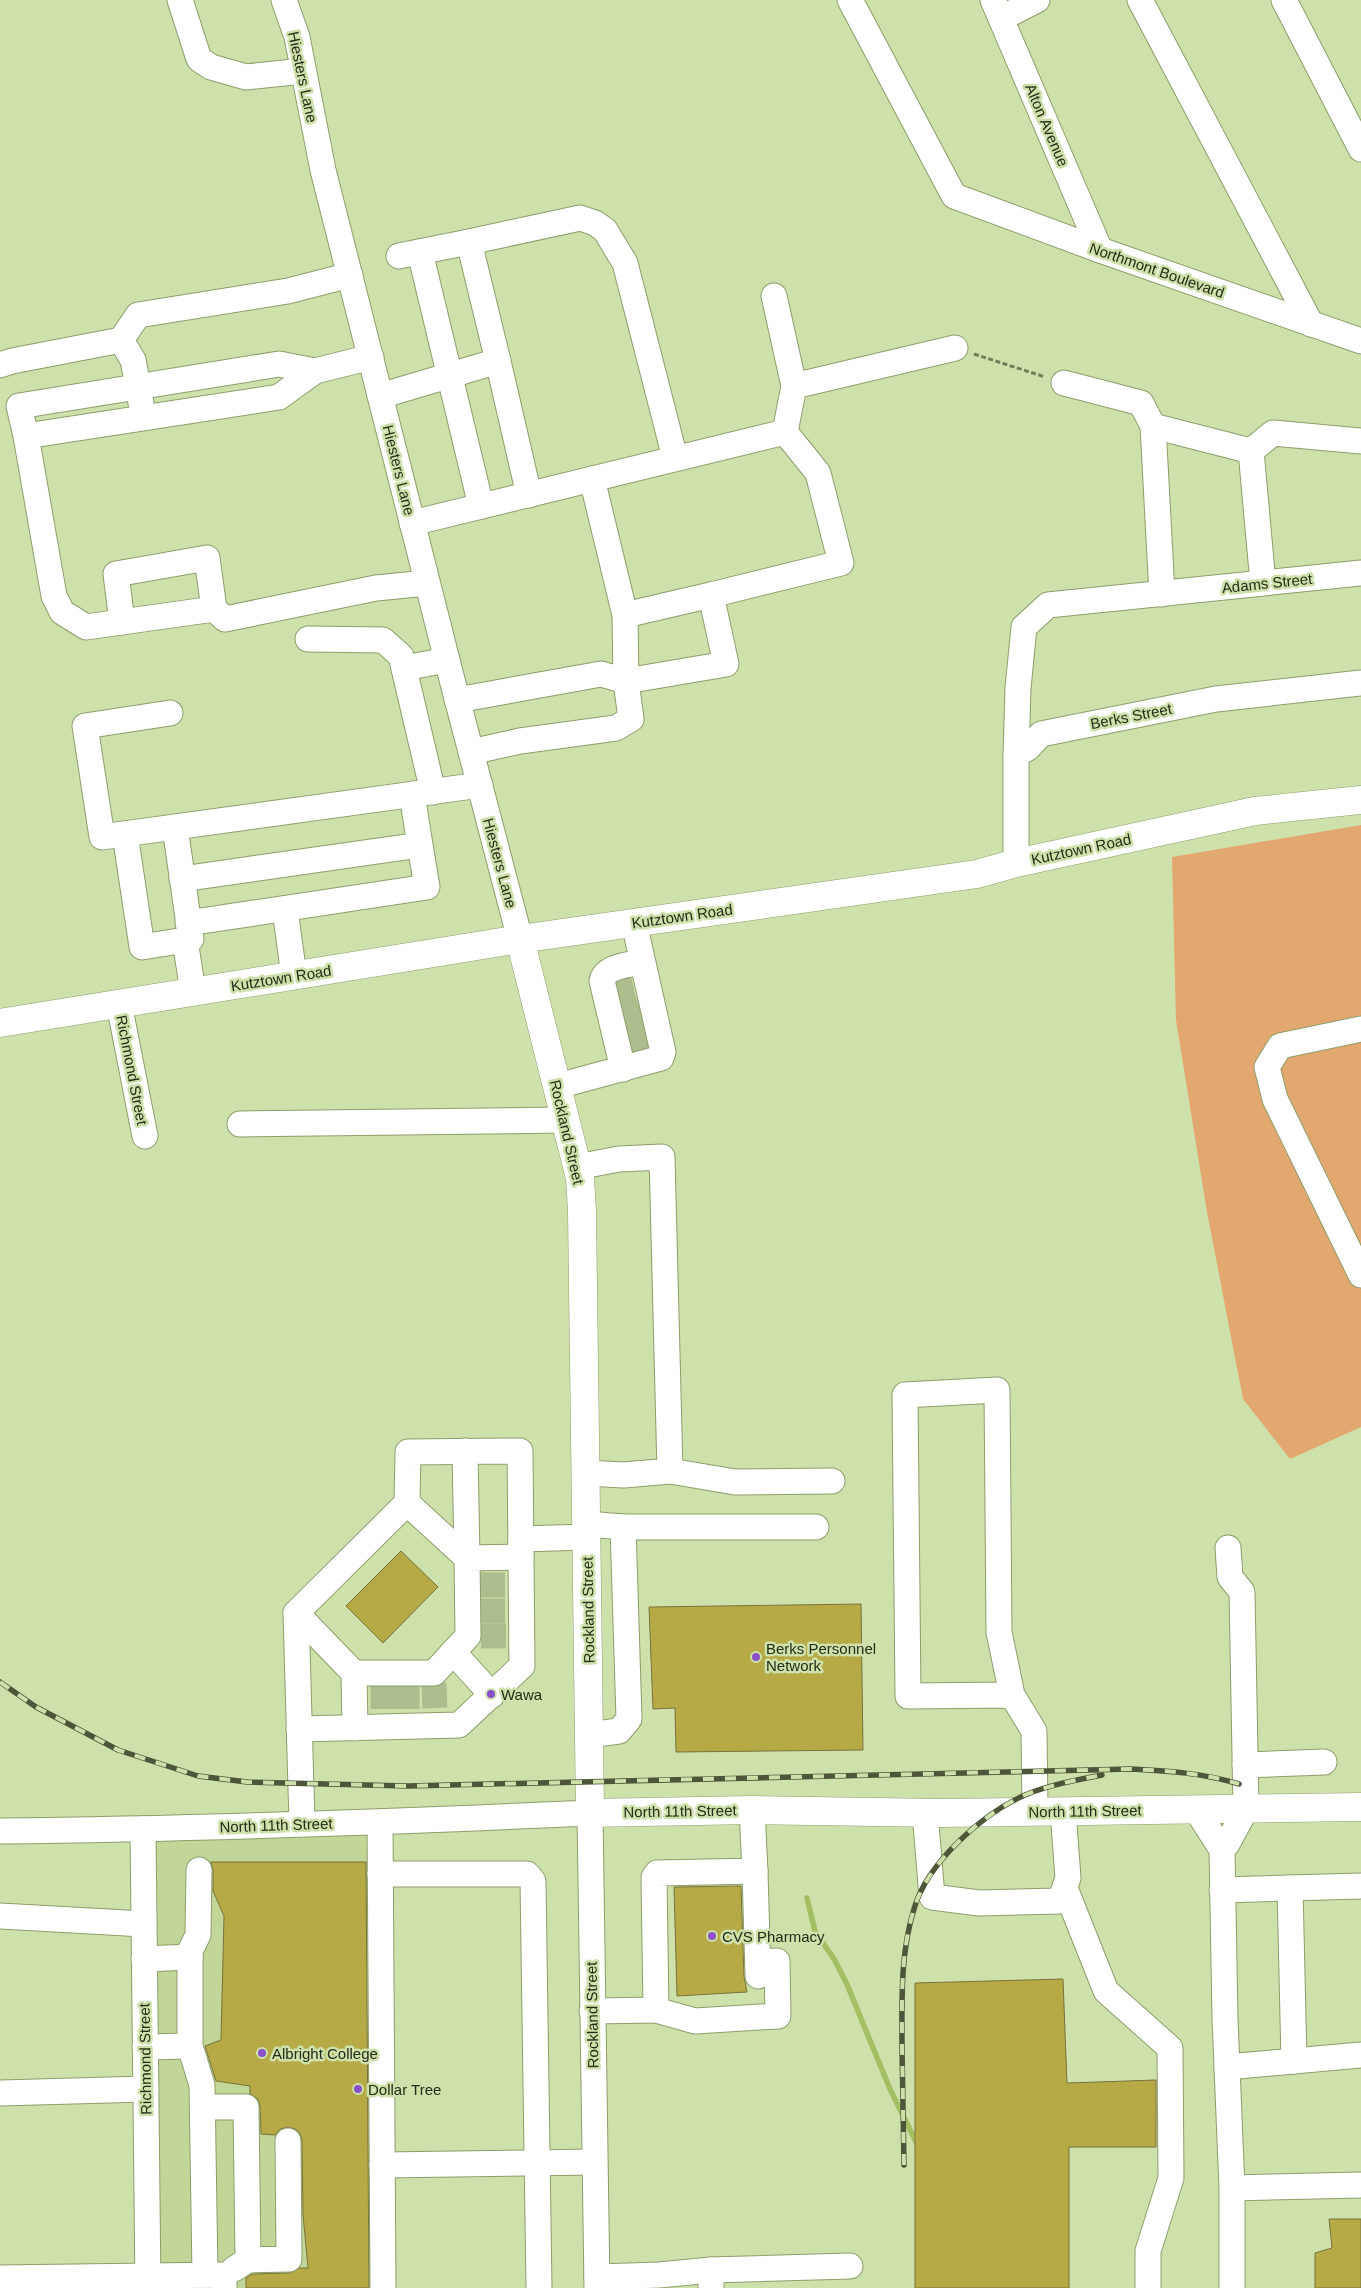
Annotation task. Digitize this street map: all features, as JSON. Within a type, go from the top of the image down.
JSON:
[{"type":"main road","name":"Kutztown Road","points":[[0,1023],[520,940],[977,874],[1016,863],[1254,811],[1361,800]]},
{"type":"main road","name":"Rockland Street","points":[[520,940],[577,1167],[582,1211],[590,1812]]},
{"type":"main road","name":"North 11th Street","points":[[590,1812],[752,1810],[925,1812],[1361,1807]]},
{"type":"street","points":[[180,0],[199,59],[211,67],[246,77],[303,71]]},
{"type":"street","name":"Hiesters Lane","points":[[284,0],[297,37],[317,143],[427,583],[520,940]]},
{"type":"street","name":"Northmont Boulevard","points":[[850,0],[954,196],[1100,250],[1361,341]]},
{"type":"street","points":[[998,9],[1037,0]]},
{"type":"street","points":[[1140,0],[1311,324]]},
{"type":"street","points":[[1284,0],[1361,149]]},
{"type":"street","name":"Alton Avenue","points":[[998,9],[1100,250]]},
{"type":"street","points":[[481,506],[450,375],[410,254],[580,218],[595,223],[605,230],[625,263],[675,458]]},
{"type":"street","points":[[469,242],[529,494]]},
{"type":"street","points":[[0,365],[121,340],[138,315],[288,292],[350,275]]},
{"type":"street","points":[[625,615],[841,563],[818,473],[785,432],[794,386],[774,296]]},
{"type":"street","points":[[121,340],[134,360],[143,418]]},
{"type":"street","points":[[794,386],[955,348]]},
{"type":"street","points":[[26,436],[279,397],[315,371],[371,357]]},
{"type":"street","points":[[380,396],[498,361]]},
{"type":"street","points":[[214,609],[86,627],[62,612],[54,596],[19,406],[279,364],[315,371]]},
{"type":"street","points":[[1064,383],[1141,402],[1153,426],[1168,594]]},
{"type":"street","points":[[1153,426],[1251,451]]},
{"type":"street","points":[[412,523],[785,432]]},
{"type":"street","points":[[1251,451],[1273,432],[1361,441]]},
{"type":"street","points":[[1251,451],[1264,583]]},
{"type":"street","points":[[471,752],[520,741],[616,728],[631,719],[626,681],[625,615],[592,479]]},
{"type":"street","points":[[122,622],[116,574],[206,558],[214,609],[225,618],[376,588],[427,583]]},
{"type":"street","name":"Adams Street","points":[[1016,755],[1018,688],[1024,627],[1048,605],[1361,573]]},
{"type":"street","points":[[457,700],[601,674],[626,681],[726,664],[711,595]]},
{"type":"street","points":[[125,834],[142,947],[187,932],[284,909],[426,887],[420,845],[422,793],[401,656],[383,640],[308,639]]},
{"type":"street","points":[[404,668],[447,660]]},
{"type":"street","name":"Berks Street","points":[[1016,755],[1028,748],[1042,734],[1216,699],[1361,683]]},
{"type":"street","points":[[170,713],[85,726],[102,837],[480,785]]},
{"type":"street","points":[[1016,755],[1016,863]]},
{"type":"street","points":[[175,827],[193,992]]},
{"type":"street","points":[[182,879],[420,845]]},
{"type":"street","points":[[284,909],[294,976]]},
{"type":"street","points":[[623,1069],[631,1006],[634,923]]},
{"type":"street","name":"Richmond Street","points":[[119,1004],[145,1136]]},
{"type":"street","points":[[558,1086],[661,1058],[663,1052],[631,1006]]},
{"type":"street","points":[[1361,1029],[1280,1046],[1267,1067],[1275,1100],[1361,1275]]},
{"type":"street","points":[[240,1124],[566,1120]]},
{"type":"street","points":[[577,1167],[619,1159],[662,1157],[670,1471]]},
{"type":"street","points":[[1012,1695],[908,1696],[905,1395],[997,1390],[999,1632],[1012,1695],[1034,1731],[1035,1811]]},
{"type":"street","points":[[296,1613],[354,1673],[395,1678],[434,1678],[467,1642],[474,1611],[474,1585],[467,1558],[465,1451]]},
{"type":"street","points":[[299,1729],[355,1728],[396,1718],[435,1717],[459,1726],[522,1666],[515,1636],[514,1585],[521,1548],[520,1451],[408,1452],[407,1503],[296,1613],[299,1729],[302,1823]]},
{"type":"street","points":[[586,1473],[624,1475],[670,1471],[735,1482],[832,1481]]},
{"type":"street","points":[[407,1503],[467,1558]]},
{"type":"street","points":[[467,1558],[521,1548],[587,1531],[623,1527],[816,1527]]},
{"type":"street","points":[[589,1735],[619,1731],[628,1719],[623,1527]]},
{"type":"street","points":[[1222,1850],[1246,1808],[1242,1592],[1230,1577],[1228,1548]]},
{"type":"street","points":[[467,1642],[492,1695]]},
{"type":"street","points":[[354,1673],[355,1728]]},
{"type":"street","points":[[1245,1765],[1324,1762]]},
{"type":"street","points":[[1196,1809],[1222,1850],[1232,2188],[1232,2288]]},
{"type":"street","points":[[752,1810],[756,1871],[759,2017]]},
{"type":"street","points":[[925,1812],[932,1897],[979,1903],[1060,1901],[1068,1878],[1063,1811]]},
{"type":"street","name":"North 11th Street","points":[[0,1831],[380,1822],[590,1812]]},
{"type":"street","name":"Rockland Street","points":[[590,1812],[597,2282]]},
{"type":"street","points":[[380,1822],[382,2288]]},
{"type":"street","name":"Richmond Street","points":[[143,1829],[148,2282]]},
{"type":"street","points":[[199,1870],[198,1935],[190,1951],[190,2046],[202,2085],[218,2280]]},
{"type":"street","points":[[656,2010],[654,1876],[657,1873],[756,1871]]},
{"type":"street","points":[[380,1874],[527,1874],[533,1881],[539,2288]]},
{"type":"street","points":[[1222,1890],[1361,1886]]},
{"type":"street","points":[[1065,1888],[1106,1991],[1170,2048],[1171,2178],[1148,2251],[1148,2288]]},
{"type":"street","points":[[1290,1888],[1294,2061]]},
{"type":"street","points":[[0,1916],[144,1924]]},
{"type":"street","points":[[144,1959],[190,1957]]},
{"type":"street","points":[[592,2011],[656,2010],[695,2021],[778,2016],[777,1961],[758,1976]]},
{"type":"street","points":[[145,2047],[190,2046]]},
{"type":"street","points":[[1227,2067],[1361,2055]]},
{"type":"street","points":[[0,2093],[146,2089]]},
{"type":"street","points":[[203,2107],[246,2107],[248,2260]]},
{"type":"street","points":[[0,2278],[148,2282],[218,2280],[248,2260],[289,2259],[288,2141]]},
{"type":"street","points":[[382,2165],[594,2162]]},
{"type":"street","points":[[1232,2188],[1361,2185]]},
{"type":"street","points":[[597,2282],[659,2282],[711,2279],[850,2266]]},
{"type":"path","points":[[955,348],[1064,383]]},
{"type":"shaded area","points":[[1361,825],[1361,1427],[1290,1459],[1243,1399],[1207,1212],[1176,1020],[1172,857]]},
{"type":"shaded area","name":"Albright College","points":[[380,1822],[379,2288],[0,2288],[147,2277],[143,1829]]},
{"type":"building","points":[[401,1551],[438,1587],[383,1643],[346,1606]]},
{"type":"building","name":"Berks Personnel Network","points":[[861,1604],[863,1750],[676,1752],[675,1708],[653,1709],[649,1607]]},
{"type":"building","points":[[211,1862],[366,1862],[369,2288],[246,2288],[246,2278],[252,2274],[289,2273],[299,2268],[308,2268],[303,2215],[302,2141],[300,2133],[288,2127],[280,2129],[275,2135],[261,2134],[260,2106],[258,2099],[250,2094],[250,2086],[216,2081],[205,2046],[221,2040],[224,1916],[213,1891]]},
{"type":"building","name":"CVS Pharmacy","points":[[741,1886],[744,1976],[747,1992],[677,1996],[674,1887]]},
{"type":"building","points":[[1063,1979],[1067,2083],[1156,2080],[1156,2147],[1069,2147],[1069,2288],[915,2288],[915,1983]]},
{"type":"building","points":[[1329,2219],[1361,2219],[1361,2288],[1315,2288],[1315,2253],[1332,2248]]},
{"type":"waterway","points":[[807,1898],[815,1931],[834,1959],[846,1982],[890,2089],[918,2146]]},
{"type":"tunnel","points":[[612,982],[631,977]]},
{"type":"tunnel","points":[[618,1002],[636,997]]},
{"type":"tunnel","points":[[622,1022],[642,1017]]},
{"type":"tunnel","points":[[627,1041],[646,1036]]},
{"type":"tunnel","points":[[480,1585],[508,1585]]},
{"type":"tunnel","points":[[480,1611],[509,1611]]},
{"type":"tunnel","points":[[481,1636],[509,1636]]},
{"type":"tunnel","points":[[434,1683],[435,1709]]},
{"type":"tunnel","points":[[383,1684],[383,1709]]},
{"type":"tunnel","points":[[407,1684],[407,1709]]},
{"type":"railway","points":[[0,1682],[36,1707],[118,1750],[198,1776],[247,1782],[408,1786],[1131,1769],[1199,1775],[1239,1784]]},
{"type":"railway","points":[[904,2165],[902,2048],[904,1960],[909,1926],[921,1892],[931,1874],[958,1842],[974,1827],[1008,1803],[1034,1791],[1102,1775]]},
{"type":"place","name":"Berks Personnel Network","points":[[756,1657]]},
{"type":"place","name":"Wawa","points":[[491,1694]]},
{"type":"place","name":"CVS Pharmacy","points":[[712,1936]]},
{"type":"place","name":"Albright College","points":[[262,2053]]},
{"type":"place","name":"Dollar Tree","points":[[358,2089]]}]
